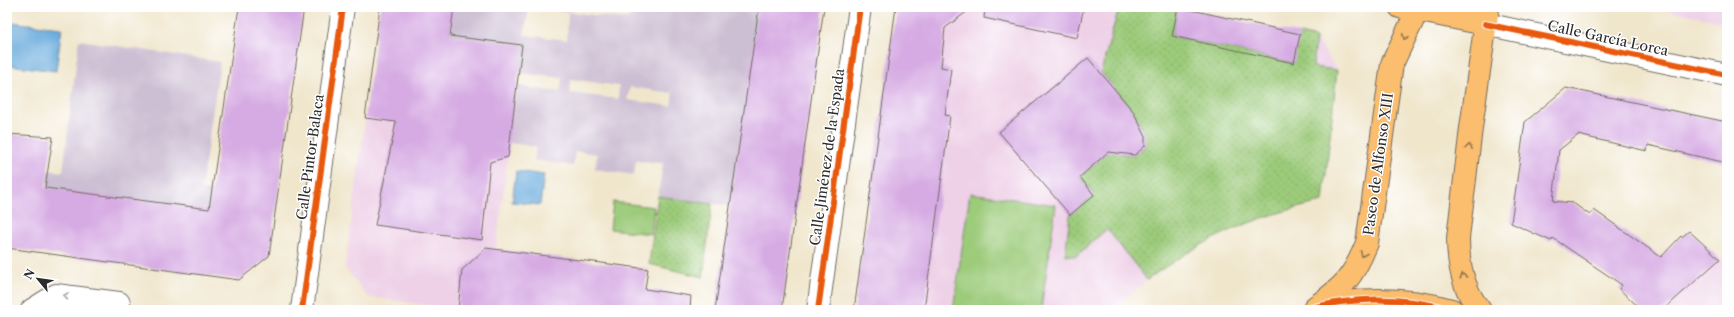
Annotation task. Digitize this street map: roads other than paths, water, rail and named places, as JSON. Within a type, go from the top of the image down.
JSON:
[{"type":"main road","points":[[1412,8],[1486,16],[1458,238],[1458,255],[1466,287],[1474,303],[1480,310]]},
{"type":"main road","name":"Paseo de Alfonso XIII","points":[[1309,308],[1336,292],[1348,280],[1359,263],[1367,243],[1392,64],[1412,8]]},
{"type":"main road","points":[[1309,308],[1350,301],[1378,299],[1420,302],[1452,310]]},
{"type":"street","name":"Calle Pintor Balaca","points":[[302,310],[343,7]]},
{"type":"street","name":"Calle Jiménez de la Espada","points":[[818,310],[860,7]]},
{"type":"street","name":"Calle García Lorca","points":[[1486,16],[1727,75]]},
{"type":"street","points":[[32,310],[56,295],[119,303]]},
{"type":"water","points":[[11,22],[62,28],[56,71],[7,65]]},
{"type":"water","points":[[516,171],[544,175],[540,205],[512,202]]}]
